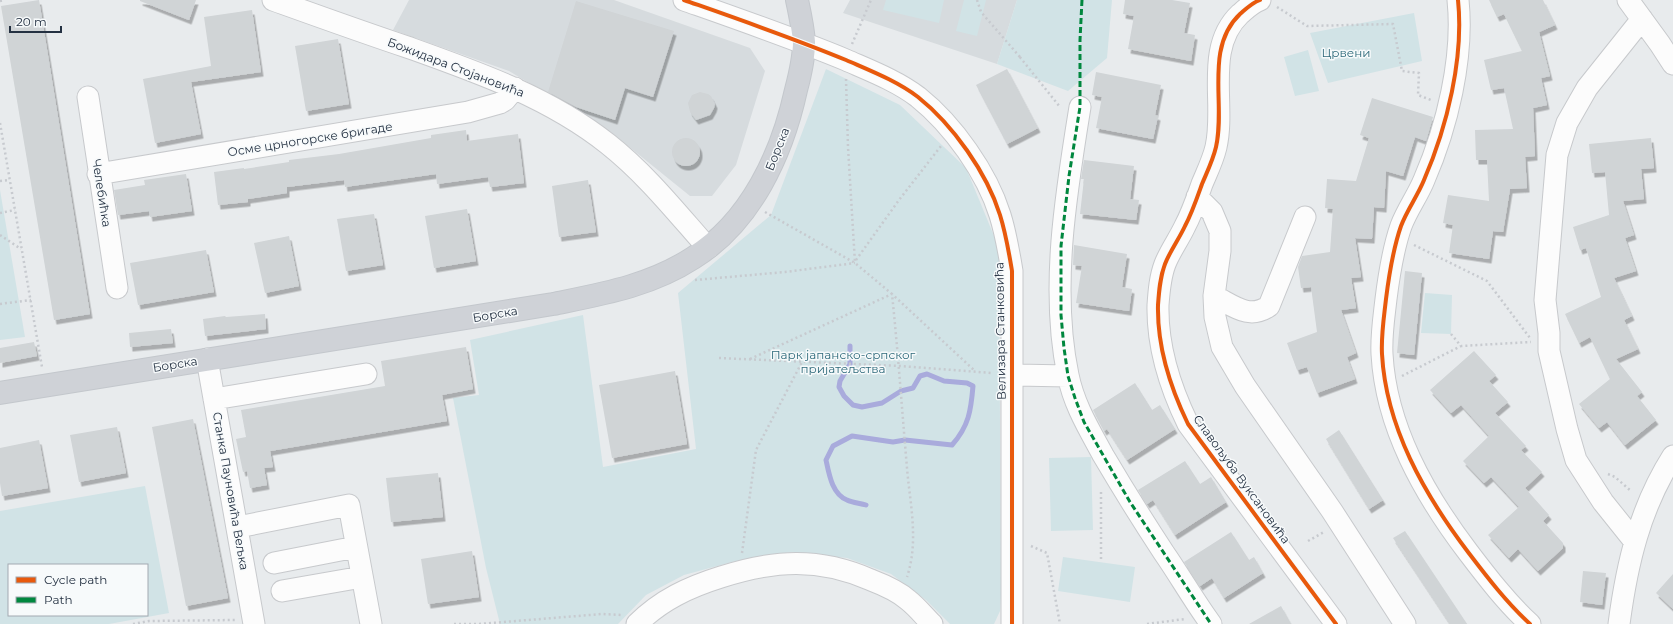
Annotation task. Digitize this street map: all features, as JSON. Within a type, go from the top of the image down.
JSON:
[{"type":"main road","name":"Борска","points":[[0,393],[207,359],[483,317],[553,304],[624,290],[681,266],[708,248],[734,224],[764,182],[783,138],[795,94],[804,43],[802,21],[797,0]]},
{"type":"street","name":"Божидара Стојановића","points":[[273,0],[452,63],[515,88],[557,111],[606,143],[628,161],[652,184],[708,248]]},
{"type":"street","name":"Велизара Станковића","points":[[684,0],[804,43],[873,71],[917,96],[934,110],[962,144],[984,178],[1000,215],[1012,272],[1012,624]]},
{"type":"street","points":[[1458,0],[1458,51],[1448,109],[1431,163],[1402,224],[1398,236],[1388,287],[1382,334],[1382,353],[1388,398],[1404,444],[1417,473],[1456,537],[1489,579],[1530,624]]},
{"type":"street","points":[[1628,0],[1673,64]]},
{"type":"street","name":"Славољуба Вуксановића","points":[[1265,1],[1252,3],[1233,21],[1224,38],[1220,56],[1219,130],[1216,148],[1186,224],[1165,263],[1160,282],[1158,333],[1162,354],[1177,402],[1188,424],[1336,624]]},
{"type":"street","points":[[1635,542],[1603,502],[1576,460],[1567,429],[1549,351],[1541,342],[1556,155],[1567,123],[1576,105],[1598,73],[1642,19]]},
{"type":"street","name":"Осме црногорске бригаде","points":[[98,174],[468,112],[500,103],[505,100],[515,88]]},
{"type":"street","name":"Челебићка","points":[[88,97],[98,174],[117,288]]},
{"type":"street","points":[[1080,107],[1069,176],[1062,246],[1061,315],[1068,376],[1074,398],[1084,422],[1130,502],[1208,620]]},
{"type":"street","points":[[1197,197],[1212,212],[1220,231],[1220,251],[1214,296],[1214,317],[1217,334],[1222,347],[1245,386],[1332,511],[1405,624]]},
{"type":"street","points":[[1214,296],[1248,312],[1260,312],[1269,306],[1305,217]]},
{"type":"street","name":"Станка Пауновића Вељка","points":[[207,359],[254,622]]},
{"type":"street","points":[[214,400],[366,374]]},
{"type":"street","points":[[1011,375],[1068,376]]},
{"type":"street","points":[[1619,624],[1627,567],[1635,542],[1653,490],[1673,456]]},
{"type":"street","points":[[238,527],[349,505],[371,624]]},
{"type":"street","points":[[274,563],[356,547]]},
{"type":"street","points":[[637,624],[656,607],[673,596],[692,587],[740,571],[782,563],[824,565],[860,575],[900,594],[932,624]]},
{"type":"street","points":[[282,591],[362,577]]},
{"type":"path","points":[[0,1],[4,0]]},
{"type":"path","points":[[855,262],[848,147],[845,60],[871,0]]},
{"type":"path","points":[[978,0],[981,12],[1020,57],[1019,56],[1077,128]]},
{"type":"path","points":[[1265,1],[1307,26],[1393,24],[1402,71],[1419,73],[1418,95]]},
{"type":"path","points":[[0,124],[41,360]]},
{"type":"path","points":[[855,262],[899,200],[952,132]]},
{"type":"path","points":[[0,149],[4,148]]},
{"type":"path","points":[[0,181],[10,180]]},
{"type":"path","points":[[749,202],[855,262],[976,371]]},
{"type":"path","points":[[0,213],[15,210]]},
{"type":"path","points":[[0,235],[22,249]]},
{"type":"path","points":[[1398,236],[1487,280],[1541,342]]},
{"type":"path","points":[[690,281],[785,272],[855,262]]},
{"type":"path","points":[[749,359],[892,294]]},
{"type":"path","points":[[892,294],[900,366],[907,469],[913,527],[911,558],[900,594]]},
{"type":"path","points":[[0,304],[31,300]]},
{"type":"path","points":[[1451,334],[1461,346]]},
{"type":"path","points":[[1386,384],[1461,346],[1541,342]]},
{"type":"path","points":[[719,358],[900,366],[1011,375]]},
{"type":"path","points":[[740,571],[756,450],[802,362]]},
{"type":"path","points":[[1101,482],[1101,559]]},
{"type":"path","points":[[1308,541],[1329,529]]},
{"type":"path","points":[[1012,537],[1048,553],[1060,624]]},
{"type":"path","points":[[454,624],[479,624],[602,614]]},
{"type":"path","points":[[1147,624],[1208,620]]},
{"type":"path","points":[[133,624],[149,621],[254,622]]},
{"type":"shaded area","points":[[409,0],[614,0],[750,48],[765,71],[736,165],[712,196],[690,196],[612,133],[509,71],[393,30]]},
{"type":"shaded area","points":[[850,0],[1017,0],[997,64],[843,13]]},
{"type":"green space","points":[[886,0],[944,0],[939,23],[883,10]]},
{"type":"green space","points":[[964,0],[986,0],[977,36],[956,31]]},
{"type":"green space","points":[[1017,0],[1112,0],[1107,58],[1068,91],[997,64]]},
{"type":"green space","name":"Црвени","points":[[1414,13],[1422,61],[1328,83],[1310,33]]},
{"type":"green space","points":[[1308,50],[1319,91],[1295,96],[1284,57]]},
{"type":"green space","name":"Парк јапанско-српског пријатељства","points":[[826,69],[900,105],[966,168],[999,248],[1001,595],[1000,611],[994,624],[950,624],[926,600],[891,574],[847,558],[792,552],[732,562],[684,575],[646,595],[618,624],[500,624],[486,568],[453,398],[479,395],[470,340],[583,315],[603,467],[696,449],[678,293],[771,215]]},
{"type":"green space","points":[[0,190],[25,337],[0,340]]},
{"type":"green space","points":[[1425,293],[1452,295],[1451,334],[1421,333]]},
{"type":"green space","points":[[1091,457],[1093,530],[1051,531],[1049,458]]},
{"type":"green space","points":[[145,486],[169,613],[109,624],[0,624],[0,511]]},
{"type":"green space","points":[[1063,557],[1135,567],[1130,602],[1058,591]]},
{"type":"building","points":[[39,0],[90,314],[54,320],[1,6]]},
{"type":"building","points":[[140,0],[196,0],[189,20]]},
{"type":"building","points":[[1125,0],[1172,0],[1190,3],[1184,33],[1195,35],[1191,61],[1128,49],[1134,16],[1123,14]]},
{"type":"building","points":[[1489,0],[1543,0],[1555,25],[1539,32],[1550,76],[1541,78],[1547,105],[1533,108],[1535,156],[1525,157],[1527,188],[1510,189],[1503,232],[1493,231],[1489,259],[1449,253],[1453,225],[1443,223],[1448,195],[1489,201],[1487,160],[1476,160],[1475,130],[1513,129],[1504,88],[1491,90],[1484,60],[1522,51],[1504,14],[1497,17]]},
{"type":"building","points":[[576,1],[674,31],[653,97],[625,88],[615,120],[576,107],[548,92]]},
{"type":"building","points":[[252,10],[261,72],[191,82],[201,134],[155,143],[143,79],[211,66],[204,17]]},
{"type":"building","points":[[338,39],[349,104],[306,111],[295,46]]},
{"type":"building","points":[[1007,69],[1038,128],[1007,144],[976,85]]},
{"type":"building","points":[[1096,72],[1161,85],[1155,115],[1158,116],[1153,139],[1096,128],[1102,97],[1092,95]]},
{"type":"building","points":[[700,92],[711,96],[715,104],[710,115],[696,120],[690,112],[688,103],[692,95]]},
{"type":"building","points":[[1372,98],[1433,117],[1426,141],[1415,137],[1403,176],[1386,171],[1384,208],[1374,207],[1372,239],[1355,238],[1361,277],[1351,278],[1356,308],[1341,310],[1356,353],[1347,357],[1355,379],[1317,393],[1307,367],[1297,370],[1287,343],[1317,332],[1311,287],[1301,288],[1298,267],[1302,256],[1330,252],[1333,209],[1325,208],[1327,179],[1356,181],[1369,138],[1360,135]]},
{"type":"building","points":[[466,130],[467,141],[518,134],[524,183],[490,187],[488,177],[437,184],[436,174],[345,187],[344,180],[287,187],[287,193],[248,199],[248,202],[218,205],[214,172],[244,169],[289,162],[289,160],[339,154],[431,138],[431,135]]},
{"type":"building","points":[[686,138],[696,142],[700,152],[696,162],[686,166],[676,162],[672,152],[676,142]]},
{"type":"building","points":[[1651,138],[1654,168],[1641,169],[1644,199],[1623,201],[1634,235],[1625,238],[1636,271],[1614,278],[1632,316],[1624,320],[1638,349],[1616,359],[1642,392],[1637,396],[1656,420],[1625,445],[1607,422],[1599,428],[1579,404],[1610,379],[1590,337],[1579,343],[1565,314],[1601,297],[1586,248],[1580,250],[1573,227],[1609,215],[1605,172],[1592,173],[1589,144]]},
{"type":"building","points":[[1084,160],[1134,166],[1130,199],[1139,200],[1136,220],[1080,214],[1084,179],[1081,179]]},
{"type":"building","points":[[186,174],[192,211],[150,217],[149,211],[118,215],[114,190],[145,185],[144,180]]},
{"type":"building","points":[[588,180],[596,232],[559,237],[552,186]]},
{"type":"building","points":[[467,209],[476,261],[434,268],[425,216]]},
{"type":"building","points":[[374,214],[383,265],[346,271],[337,219]]},
{"type":"building","points":[[289,236],[299,286],[265,293],[254,243]]},
{"type":"building","points":[[1074,245],[1127,254],[1122,287],[1132,289],[1129,311],[1076,303],[1082,266],[1073,265]]},
{"type":"building","points":[[206,250],[214,292],[138,305],[130,263]]},
{"type":"building","points":[[1405,271],[1422,273],[1414,355],[1397,353]]},
{"type":"building","points":[[265,314],[266,329],[205,336],[203,319],[225,316]]},
{"type":"building","points":[[171,329],[173,343],[130,347],[129,333]]},
{"type":"building","points":[[34,342],[37,356],[0,363],[0,348]]},
{"type":"building","points":[[466,347],[473,389],[442,395],[447,421],[270,451],[273,467],[264,468],[267,485],[250,488],[247,471],[243,472],[236,439],[246,437],[241,410],[385,386],[381,361]]},
{"type":"building","points":[[1474,351],[1496,375],[1489,381],[1508,402],[1495,413],[1526,446],[1521,450],[1542,472],[1525,488],[1549,515],[1543,521],[1563,543],[1563,548],[1538,571],[1518,549],[1509,558],[1488,535],[1519,507],[1491,477],[1484,483],[1463,461],[1489,436],[1461,405],[1451,413],[1430,390]]},
{"type":"building","points":[[675,371],[687,444],[612,458],[599,385]]},
{"type":"building","points":[[1135,383],[1152,410],[1160,405],[1175,429],[1127,460],[1107,429],[1104,431],[1093,410]]},
{"type":"building","points":[[193,419],[228,598],[186,606],[152,427]]},
{"type":"building","points":[[117,427],[126,473],[79,482],[70,435]]},
{"type":"building","points":[[1339,430],[1383,500],[1369,509],[1326,439]]},
{"type":"building","points":[[39,440],[48,488],[2,496],[0,483],[0,448]]},
{"type":"building","points":[[1185,461],[1200,484],[1211,477],[1226,502],[1175,535],[1153,500],[1147,504],[1138,490]]},
{"type":"building","points":[[438,473],[443,517],[391,522],[386,478]]},
{"type":"building","points":[[1405,531],[1467,624],[1450,624],[1393,538]]},
{"type":"building","points":[[1231,532],[1249,560],[1254,557],[1263,573],[1224,598],[1212,578],[1200,586],[1184,562]]},
{"type":"building","points":[[472,551],[479,597],[428,604],[421,559]]},
{"type":"building","points":[[1583,571],[1606,573],[1602,605],[1580,602]]},
{"type":"building","points":[[1673,574],[1673,609],[1656,593]]},
{"type":"building","points":[[1281,606],[1291,624],[1249,624]]},
{"type":"waterway","points":[[850,346],[850,364],[840,381],[839,387],[844,396],[853,405],[862,407],[882,403],[901,391],[913,388],[920,376],[927,374],[944,381],[967,383],[973,386],[966,424],[952,445],[905,440],[893,442],[852,436],[833,446],[826,460],[832,483],[842,497],[852,502],[866,505]]},
{"type":"marked path","points":[[1082,0],[1080,40],[1080,107],[1069,176],[1061,246],[1061,315],[1068,376],[1084,422],[1130,502],[1211,624]]},
{"type":"cycle path","points":[[684,0],[846,60],[893,81],[910,91],[944,121],[967,151],[987,183],[1002,222],[1012,271],[1012,624]]},
{"type":"cycle path","points":[[1260,0],[1252,4],[1240,14],[1229,28],[1222,43],[1218,77],[1219,113],[1216,147],[1190,216],[1169,254],[1163,269],[1160,284],[1158,321],[1162,352],[1170,381],[1188,424],[1336,624]]},
{"type":"cycle path","points":[[1458,0],[1458,45],[1452,92],[1440,138],[1424,180],[1401,226],[1392,262],[1382,333],[1382,354],[1385,381],[1391,408],[1399,433],[1410,459],[1437,507],[1468,552],[1505,599],[1530,624]]}]
